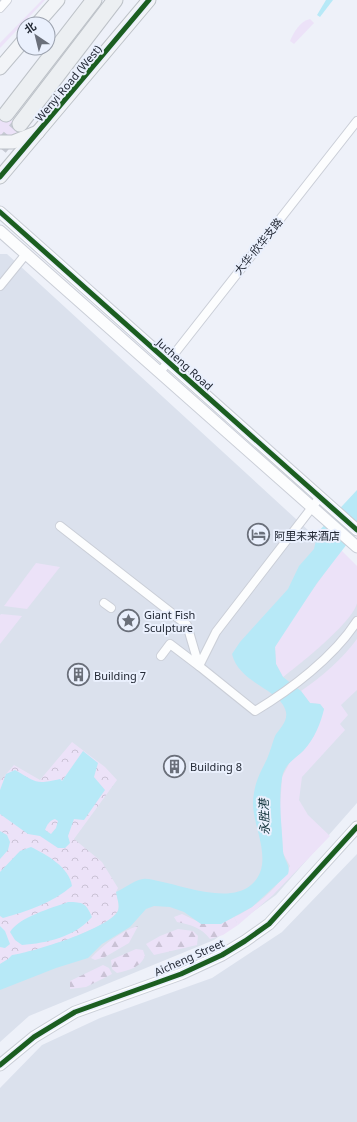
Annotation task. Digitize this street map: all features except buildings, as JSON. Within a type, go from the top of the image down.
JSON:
[{"type":"highway","points":[[6,114],[94,0]]},
{"type":"highway","points":[[20,124],[115,0]]},
{"type":"main road","points":[[44,16],[58,0]]},
{"type":"main road","name":"Wenyi Road (West)","points":[[0,177],[149,0]]},
{"type":"main road","points":[[0,68],[16,49]]},
{"type":"main road","points":[[0,142],[13,142],[39,132]]},
{"type":"street","points":[[0,8],[7,0]]},
{"type":"street","name":"大华·欣华支路","points":[[160,372],[357,121]]},
{"type":"street","name":"Jucheng Road","points":[[0,212],[357,530]]},
{"type":"street","name":"Jucheng Road","points":[[0,231],[357,547]]},
{"type":"street","points":[[0,286],[26,254]]},
{"type":"street","points":[[199,666],[216,632],[320,497]]},
{"type":"street","points":[[60,526],[187,625],[199,666]]},
{"type":"street","points":[[160,656],[170,644],[255,711],[267,704],[321,662],[349,634],[357,621]]},
{"type":"street","name":"Aicheng Street","points":[[0,1065],[34,1037],[76,1012],[181,974],[222,955],[245,941],[269,924],[357,827]]},
{"type":"shaded area","points":[[0,254],[7,254],[357,575],[357,803],[276,895],[214,940],[29,1016],[0,1042]]},
{"type":"shaded area","points":[[357,854],[357,1122],[0,1122],[0,1088],[42,1045],[100,1018],[212,978],[282,932]]},
{"type":"green space","points":[[42,0],[45,0],[30,16],[26,16]]},
{"type":"green space","points":[[310,19],[314,23],[294,44],[290,41],[300,24]]},
{"type":"green space","points":[[16,27],[16,31],[0,48],[0,43]]},
{"type":"green space","points":[[0,112],[24,130],[16,137],[0,138]]},
{"type":"green space","points":[[341,550],[357,566],[357,603],[346,621],[325,642],[283,677],[276,664],[275,647],[285,628]]},
{"type":"green space","points":[[36,563],[60,567],[27,609],[4,606]]},
{"type":"green space","points":[[0,615],[22,616],[0,644]]},
{"type":"green space","points":[[357,639],[357,690],[341,705],[348,715],[340,724],[345,730],[302,777],[299,800],[308,815],[330,836],[273,895],[238,925],[234,917],[250,908],[266,896],[280,882],[290,866],[283,853],[280,807],[282,777],[290,762],[303,751],[314,736],[324,709],[320,704],[310,703],[301,691],[317,680],[345,654]]},
{"type":"green space","points":[[72,742],[105,767],[117,780],[74,839],[102,862],[118,888],[116,892],[119,908],[111,918],[99,926],[82,934],[0,964],[0,781],[14,765],[40,780]]},
{"type":"green space","points":[[182,914],[202,923],[208,924],[220,923],[234,917],[238,925],[223,935],[210,939],[199,929],[177,922],[174,917]]},
{"type":"green space","points":[[138,926],[129,943],[105,957],[95,960],[91,958],[113,939],[125,931]]},
{"type":"green space","points":[[178,929],[193,931],[198,936],[197,945],[154,955],[146,944],[160,936]]},
{"type":"green space","points":[[136,949],[143,950],[145,956],[137,966],[117,973],[112,969],[111,960]]},
{"type":"green space","points":[[103,965],[109,968],[112,974],[86,987],[70,989],[70,981]]},
{"type":"water","points":[[326,0],[333,0],[320,17],[317,15]]},
{"type":"water","name":"永胜港","points":[[357,490],[357,531],[317,583],[275,647],[276,664],[283,677],[301,691],[310,703],[320,704],[324,709],[319,725],[311,741],[304,750],[287,765],[283,773],[280,805],[283,851],[289,868],[288,874],[252,907],[221,924],[201,924],[184,912],[170,907],[154,906],[146,909],[130,927],[102,944],[88,958],[56,968],[0,990],[0,964],[12,955],[52,945],[100,925],[111,918],[119,909],[116,892],[136,881],[148,879],[206,892],[231,893],[242,890],[251,885],[257,879],[262,865],[262,856],[255,820],[253,802],[254,793],[257,780],[275,736],[286,719],[286,712],[283,704],[276,697],[243,672],[236,664],[232,654],[240,642],[288,589],[299,566],[314,549],[318,532]]},
{"type":"water","points":[[83,751],[98,763],[94,777],[105,790],[84,820],[74,819],[68,836],[70,843],[65,848],[58,848],[40,836],[28,834],[0,814],[0,790],[6,774],[15,770],[32,780],[40,782],[60,779],[62,781]],"holes":[[[55,819],[58,821],[56,828],[51,834],[45,830],[51,821]]]},
{"type":"water","points":[[0,831],[7,835],[10,842],[8,850],[0,859]]},
{"type":"water","points":[[31,847],[62,867],[67,873],[72,886],[48,902],[3,918],[0,916],[0,872],[20,851]]},
{"type":"water","points":[[68,902],[83,904],[86,906],[92,917],[77,930],[51,941],[22,945],[15,940],[10,932],[14,927],[28,917]]},
{"type":"water","points":[[0,926],[5,931],[10,944],[5,948],[0,947]]},
{"type":"tunnel","points":[[0,148],[20,124]]},
{"type":"cycle path","points":[[0,177],[149,0]]},
{"type":"cycle path","points":[[0,212],[357,530]]},
{"type":"cycle path","points":[[0,1065],[34,1037],[75,1012],[181,974],[222,955],[245,941],[269,924],[357,827]]},
{"type":"place","name":"阿里未来酒店","points":[[258,535]]},
{"type":"place","name":"Giant Fish Sculpture","points":[[128,620]]},
{"type":"place","name":"Building 7","points":[[78,675]]},
{"type":"place","name":"Building 8","points":[[175,766]]}]
